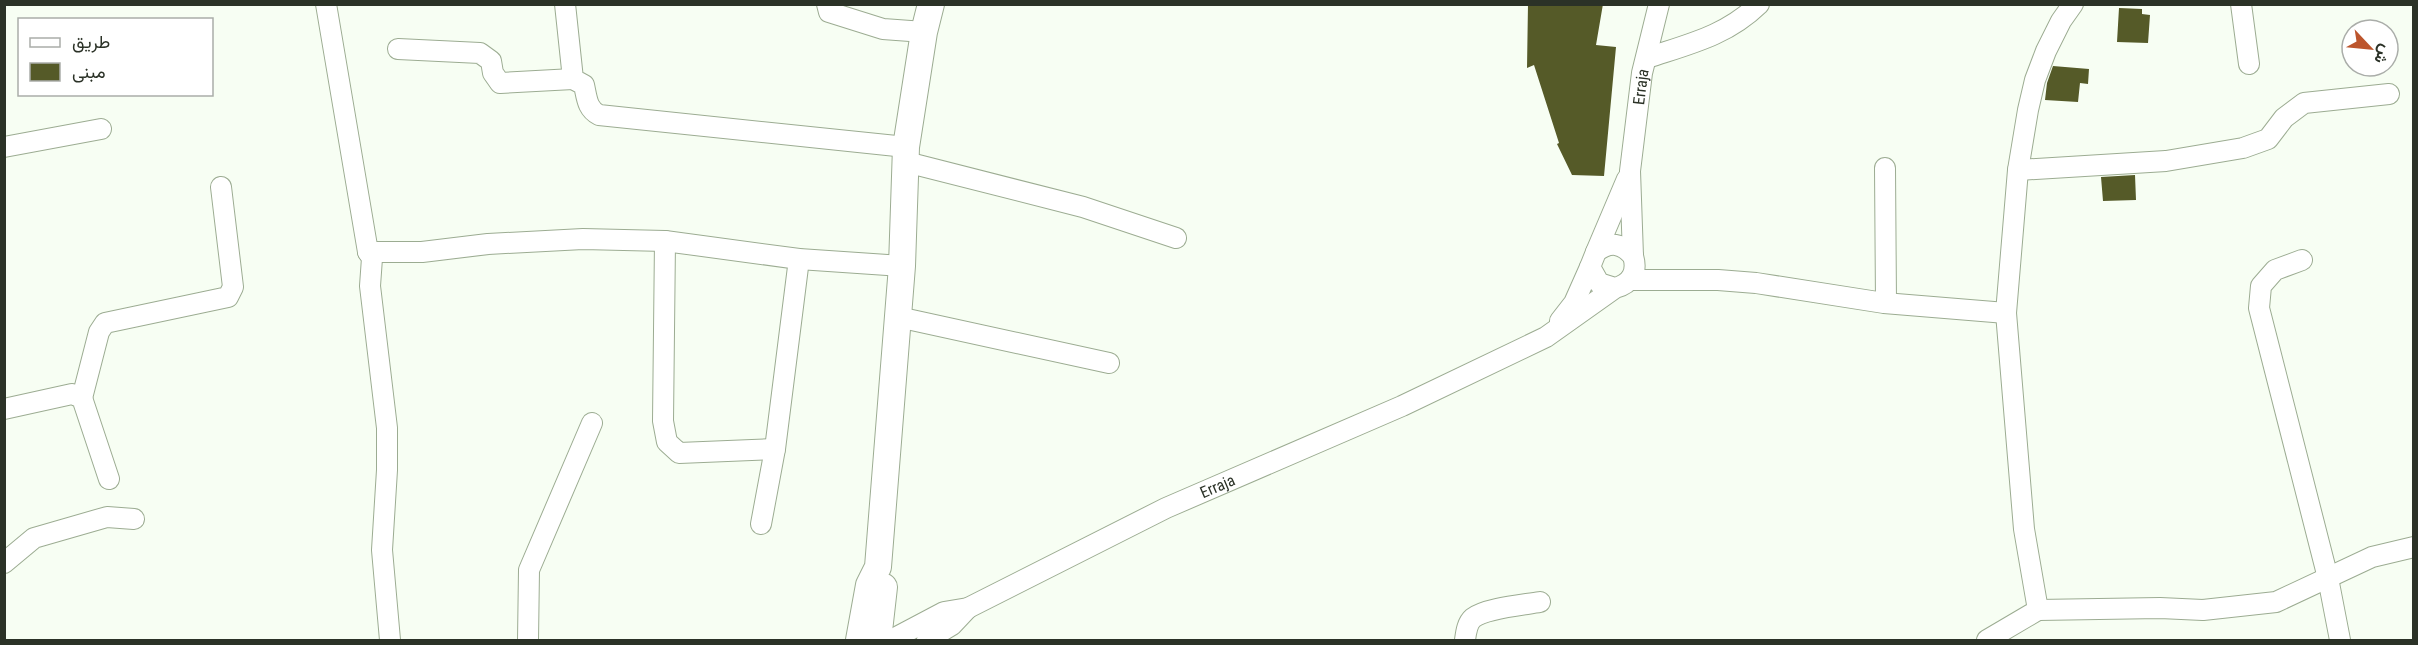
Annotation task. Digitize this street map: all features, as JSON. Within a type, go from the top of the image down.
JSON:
[{"type":"main road","points":[[860,640],[869,585],[878,567],[902,266],[906,155],[924,32],[932,4]]},
{"type":"main road","points":[[878,567],[884,585],[878,640]]},
{"type":"street","points":[[326,4],[368,252],[372,258],[370,286],[387,428],[382,550],[390,640]]},
{"type":"street","points":[[565,4],[573,79]]},
{"type":"street","points":[[827,4],[830,12],[883,29],[924,32]]},
{"type":"street","name":"Erraja","points":[[1630,171],[1642,73],[1659,4]]},
{"type":"street","points":[[1647,58],[1725,31],[1737,24],[1759,4]]},
{"type":"street","points":[[2038,610],[2024,529],[2006,313],[2018,170],[2034,80],[2061,21],[2073,4]]},
{"type":"street","points":[[2241,4],[2249,64]]},
{"type":"street","points":[[398,49],[480,53],[491,62],[493,73],[500,83],[573,79],[584,85],[588,106],[599,115],[906,155],[1083,207],[1176,238]]},
{"type":"street","points":[[2018,170],[2166,161],[2243,148],[2268,139],[2284,118],[2304,104],[2389,94]]},
{"type":"street","points":[[4,147],[101,129]]},
{"type":"street","points":[[1885,168],[1886,303]]},
{"type":"street","points":[[1546,337],[1574,303],[1630,171]]},
{"type":"street","points":[[1628,272],[1630,171]]},
{"type":"street","points":[[109,479],[81,398],[99,332],[105,323],[228,297],[233,287],[221,187]]},
{"type":"street","points":[[368,252],[422,252],[488,244],[583,239],[665,241],[799,259],[902,266]]},
{"type":"street","points":[[665,241],[663,421],[667,442],[679,453],[775,449]]},
{"type":"street","points":[[1593,259],[1611,244],[1620,245],[1628,272]]},
{"type":"street","points":[[761,524],[775,449],[799,259]]},
{"type":"street","points":[[1593,259],[1599,283],[1628,272],[1684,279],[1756,283],[1886,303],[2006,313]]},
{"type":"street","points":[[2302,260],[2275,270],[2261,286],[2259,308],[2328,578],[2340,640]]},
{"type":"street","name":"Erraja","points":[[891,640],[944,612],[968,608],[1166,508],[1402,406],[1546,337],[1628,272]]},
{"type":"street","points":[[898,317],[1109,363]]},
{"type":"street","points":[[4,409],[72,394],[81,398]]},
{"type":"street","points":[[528,640],[529,570],[592,423]]},
{"type":"street","points":[[4,563],[34,538],[107,518],[134,519]]},
{"type":"street","points":[[1987,640],[2038,610],[2160,608],[2203,610],[2276,602],[2372,557],[2414,547]]},
{"type":"street","points":[[1465,640],[1467,628],[1473,619],[1485,612],[1540,602]]},
{"type":"street","points":[[927,640],[952,626],[968,608]]},
{"type":"building","points":[[1528,4],[1603,4],[1596,45],[1616,47],[1604,176],[1572,175],[1557,144],[1559,143],[1534,65],[1527,68]]},
{"type":"building","points":[[2119,8],[2142,9],[2142,14],[2150,15],[2148,43],[2117,42]]},
{"type":"building","points":[[2053,66],[2089,69],[2088,84],[2080,83],[2078,102],[2045,100],[2047,83]]},
{"type":"building","points":[[2135,175],[2136,200],[2103,201],[2101,177]]}]
